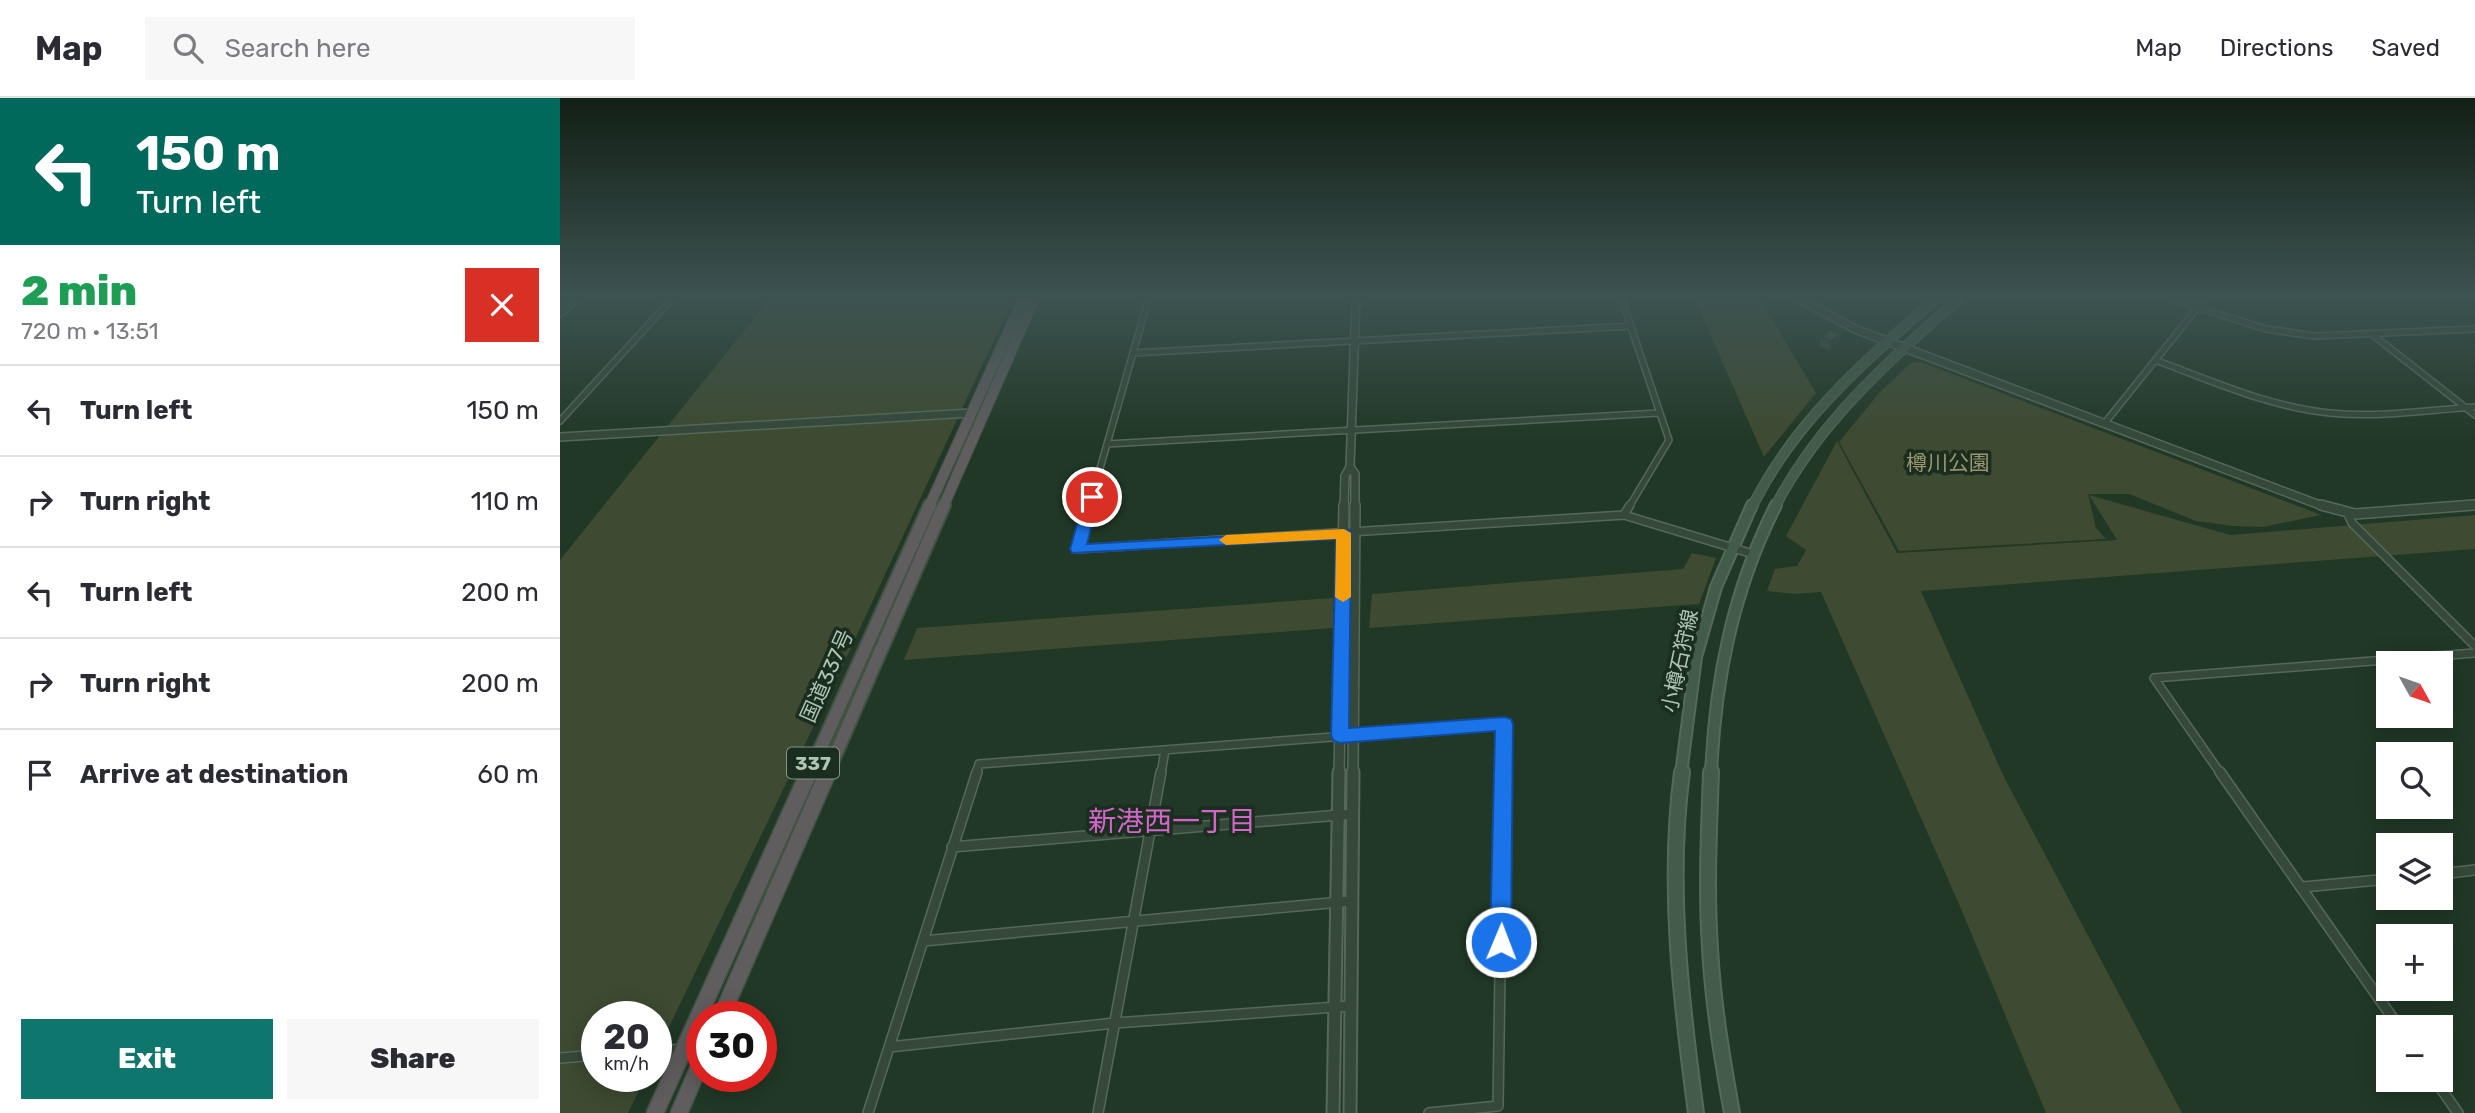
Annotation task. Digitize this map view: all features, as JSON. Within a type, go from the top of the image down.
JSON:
[{"type":"highway","name":"国道337号","points":[[655,1113],[1002,344]]},
{"type":"highway","name":"国道337号","points":[[728,1001],[1015,344]]},
{"type":"highway","points":[[679,1113],[688,1092]]},
{"type":"main road","name":"小樽石狩線","points":[[1696,1113],[1680,995],[1676,816],[1696,657],[1716,587],[1732,546],[1760,490],[1803,425],[1885,344]]},
{"type":"main road","name":"小樽石狩線","points":[[1732,1113],[1715,1008],[1707,891],[1707,820],[1720,674],[1735,610],[1753,554],[1784,492],[1819,436],[1861,386],[1908,344]]},
{"type":"street","points":[[560,421],[630,344]]},
{"type":"street","points":[[1136,344],[1077,549],[1624,515],[1753,554]]},
{"type":"street","points":[[1133,353],[1292,344]]},
{"type":"street","points":[[1333,1113],[1340,736],[1349,533],[1355,474],[1350,467],[1354,344]]},
{"type":"street","points":[[1624,515],[1669,440],[1637,344]]},
{"type":"street","points":[[1894,344],[2330,509],[2355,514],[2475,505]]},
{"type":"street","points":[[2104,424],[2167,344]]},
{"type":"street","points":[[2386,344],[2475,415]]},
{"type":"street","points":[[2155,360],[2281,404],[2313,410],[2349,414],[2475,407]]},
{"type":"street","points":[[560,437],[987,413]]},
{"type":"street","points":[[1107,444],[1659,413]]},
{"type":"street","points":[[2347,512],[2352,523],[2475,646]]},
{"type":"street","points":[[1349,533],[1353,734],[1350,1113]]},
{"type":"street","points":[[2391,1015],[2154,678],[2475,653]]},
{"type":"street","points":[[868,1113],[979,764],[1504,724],[1498,1106],[1429,1113]]},
{"type":"street","points":[[1098,1113],[1165,750]]},
{"type":"street","points":[[952,847],[1352,814]]},
{"type":"street","points":[[2453,873],[2475,870]]},
{"type":"street","points":[[2303,887],[2376,879]]},
{"type":"street","points":[[923,941],[1351,901]]},
{"type":"street","points":[[889,1047],[1115,1024],[1351,1006]]},
{"type":"street","points":[[672,1050],[686,1049]]},
{"type":"street","points":[[560,1058],[581,1056]]},
{"type":"street","points":[[2443,1092],[2458,1113]]},
{"type":"green space","points":[[733,344],[992,344],[843,665],[672,1021],[672,1001],[581,1001],[581,1092],[638,1092],[628,1113],[560,1113],[560,560]]},
{"type":"green space","points":[[1715,344],[1787,344],[1816,393],[1764,457]]},
{"type":"green space","name":"樽川公園","points":[[1921,362],[2321,515],[2263,527],[2233,526],[2196,521],[2129,494],[2088,494],[2096,528],[2106,539],[1899,551],[1839,442],[1879,393],[1911,363]]},
{"type":"green space","points":[[1837,441],[1897,553],[2117,540],[2089,495],[2230,535],[2475,515],[2475,549],[1921,591],[2004,777],[2182,1113],[2046,1113],[1959,904],[1821,592],[1795,594],[1767,591],[1775,569],[1797,566],[1806,550],[1786,536]]},
{"type":"green space","points":[[1692,553],[1716,558],[1699,604],[1369,628],[1372,594],[1683,569]]},
{"type":"green space","points":[[1333,598],[1333,628],[904,660],[917,628]]},
{"type":"slow traffic","points":[[1226,540],[1344,533],[1343,597]]},
{"type":"district","name":"新港西一丁目","points":[[1172,821]]},
{"type":"route","points":[[1092,497],[1077,549],[1344,533],[1340,736],[1504,724],[1501,942]]}]
